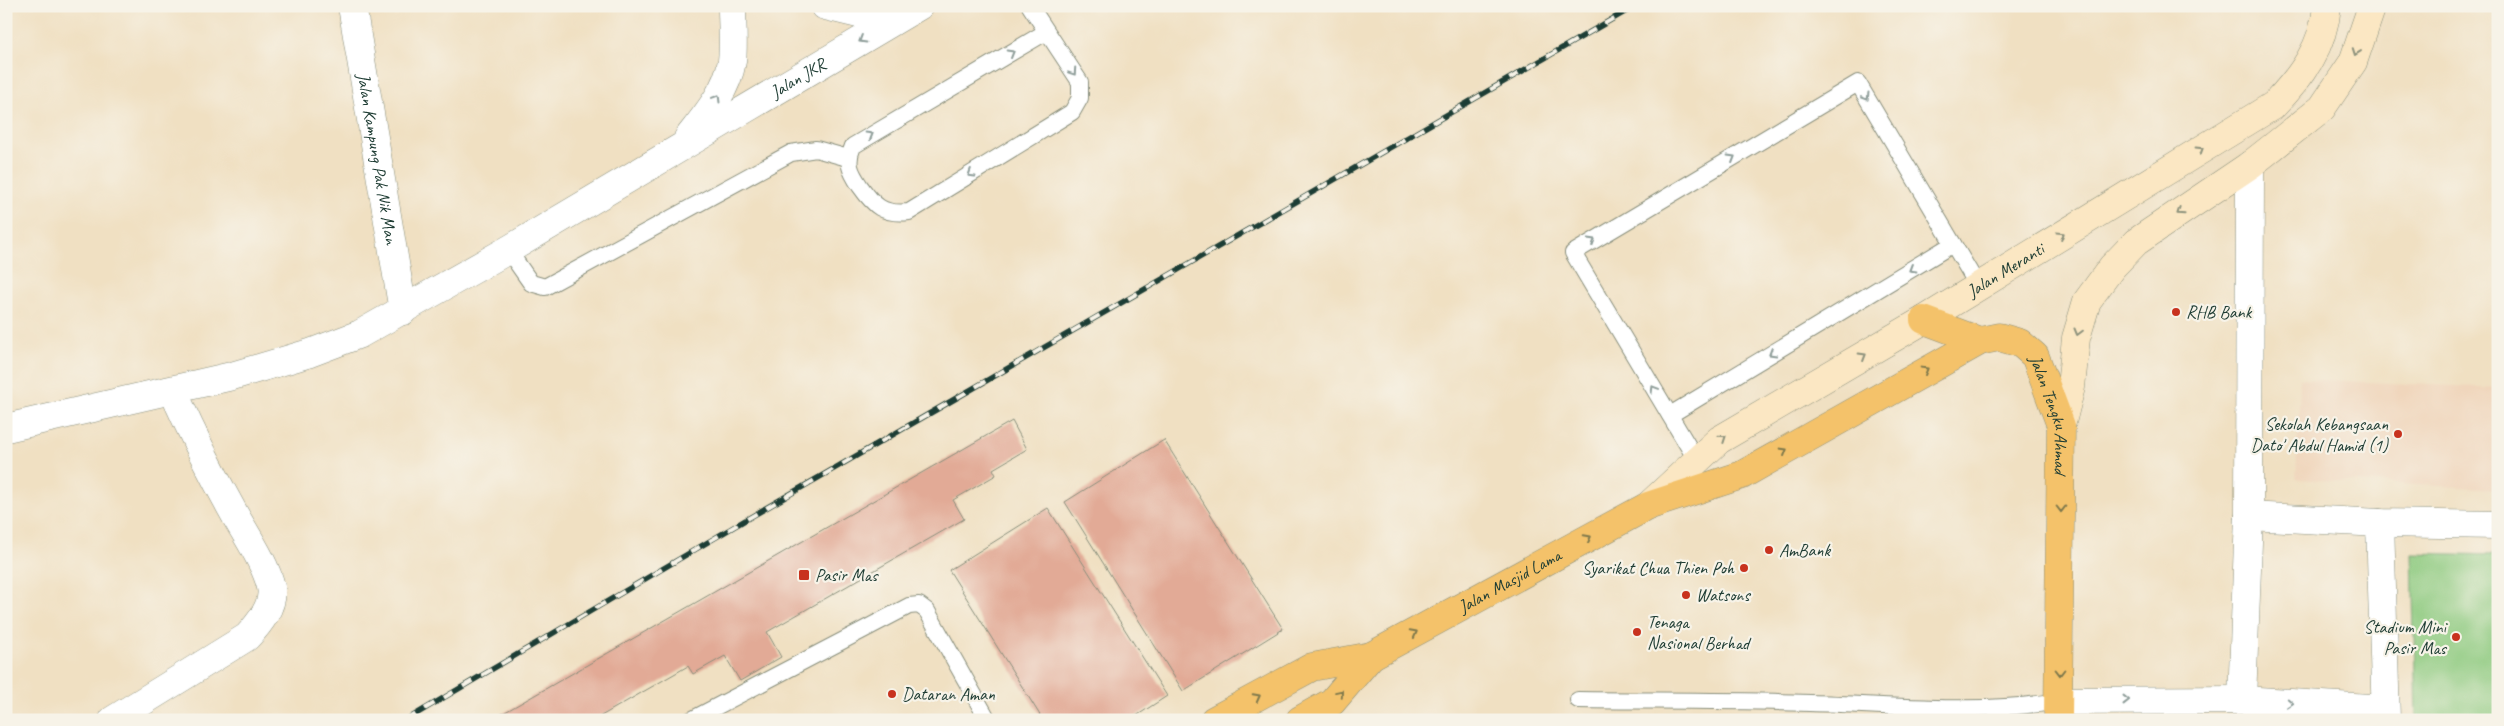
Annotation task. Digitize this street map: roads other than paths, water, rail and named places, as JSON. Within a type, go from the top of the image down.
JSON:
[{"type":"highway","points":[[1924,320],[1980,340]]},
{"type":"highway","name":"Jalan Tengku Ahmad","points":[[1742,475],[1980,340],[1999,337],[2020,343],[2035,356],[2061,426],[2059,710]]},
{"type":"highway","name":"Jalan Masjid Lama","points":[[1214,720],[1312,667],[1371,656],[1648,506],[1742,475]]},
{"type":"highway","name":"Jalan Masjid Lama","points":[[1300,720],[1332,702],[1371,656]]},
{"type":"main road","name":"Jalan Meranti","points":[[1648,506],[1719,440],[1924,320],[2274,104],[2294,84],[2312,57],[2326,18],[2327,6]]},
{"type":"main road","points":[[2061,426],[2071,387],[2076,338],[2087,301],[2112,267],[2136,242],[2250,166],[2322,108],[2353,62],[2372,6]]},
{"type":"street","name":"Jalan Kampung Pak Nik Man","points":[[352,6],[403,312]]},
{"type":"street","points":[[677,151],[710,111],[723,88],[732,61],[732,6]]},
{"type":"street","points":[[825,6],[862,15],[909,6]]},
{"type":"street","name":"Jalan JKR","points":[[6,428],[174,391],[310,353],[360,334],[403,312],[919,6]]},
{"type":"street","points":[[2242,700],[2249,516],[2250,166]]},
{"type":"street","points":[[113,720],[247,637],[259,624],[270,602],[272,587],[263,567],[199,450],[174,391]]},
{"type":"street","points":[[2249,516],[2380,523],[2498,525]]},
{"type":"street","points":[[2059,710],[2242,700],[2386,714],[2380,523]]},
{"type":"lane","points":[[1030,6],[1080,82],[1080,98],[1072,112],[909,212],[897,213],[872,204],[850,170],[848,158],[853,146],[1046,32]]},
{"type":"lane","points":[[1697,461],[1573,252],[1858,83],[1978,286]]},
{"type":"lane","points":[[508,250],[531,283],[545,287],[791,153],[816,149],[848,158]]},
{"type":"lane","points":[[1670,415],[1953,244]]},
{"type":"lane","points":[[691,720],[910,606],[919,605],[927,611],[988,720]]},
{"type":"lane","points":[[1578,700],[1807,702],[1983,709],[2023,707],[2059,710]]},
{"type":"railway","points":[[406,720],[747,519],[1635,6]]},
{"type":"place","name":"RHB Bank","points":[[2176,312]]},
{"type":"place","name":"Sekolah Kebangsaan Dato' Abdul Hamid (1)","points":[[2398,434]]},
{"type":"place","name":"AmBank","points":[[1769,550]]},
{"type":"place","name":"Syarikat Chua Thien Poh","points":[[1744,568]]},
{"type":"place","name":"Pasir Mas","points":[[804,575]]},
{"type":"place","name":"Watsons","points":[[1686,595]]},
{"type":"place","name":"Tenaga Nasional Berhad","points":[[1637,632]]},
{"type":"place","name":"Stadium Mini Pasir Mas","points":[[2456,637]]},
{"type":"place","name":"Dataran Aman","points":[[892,694]]}]
